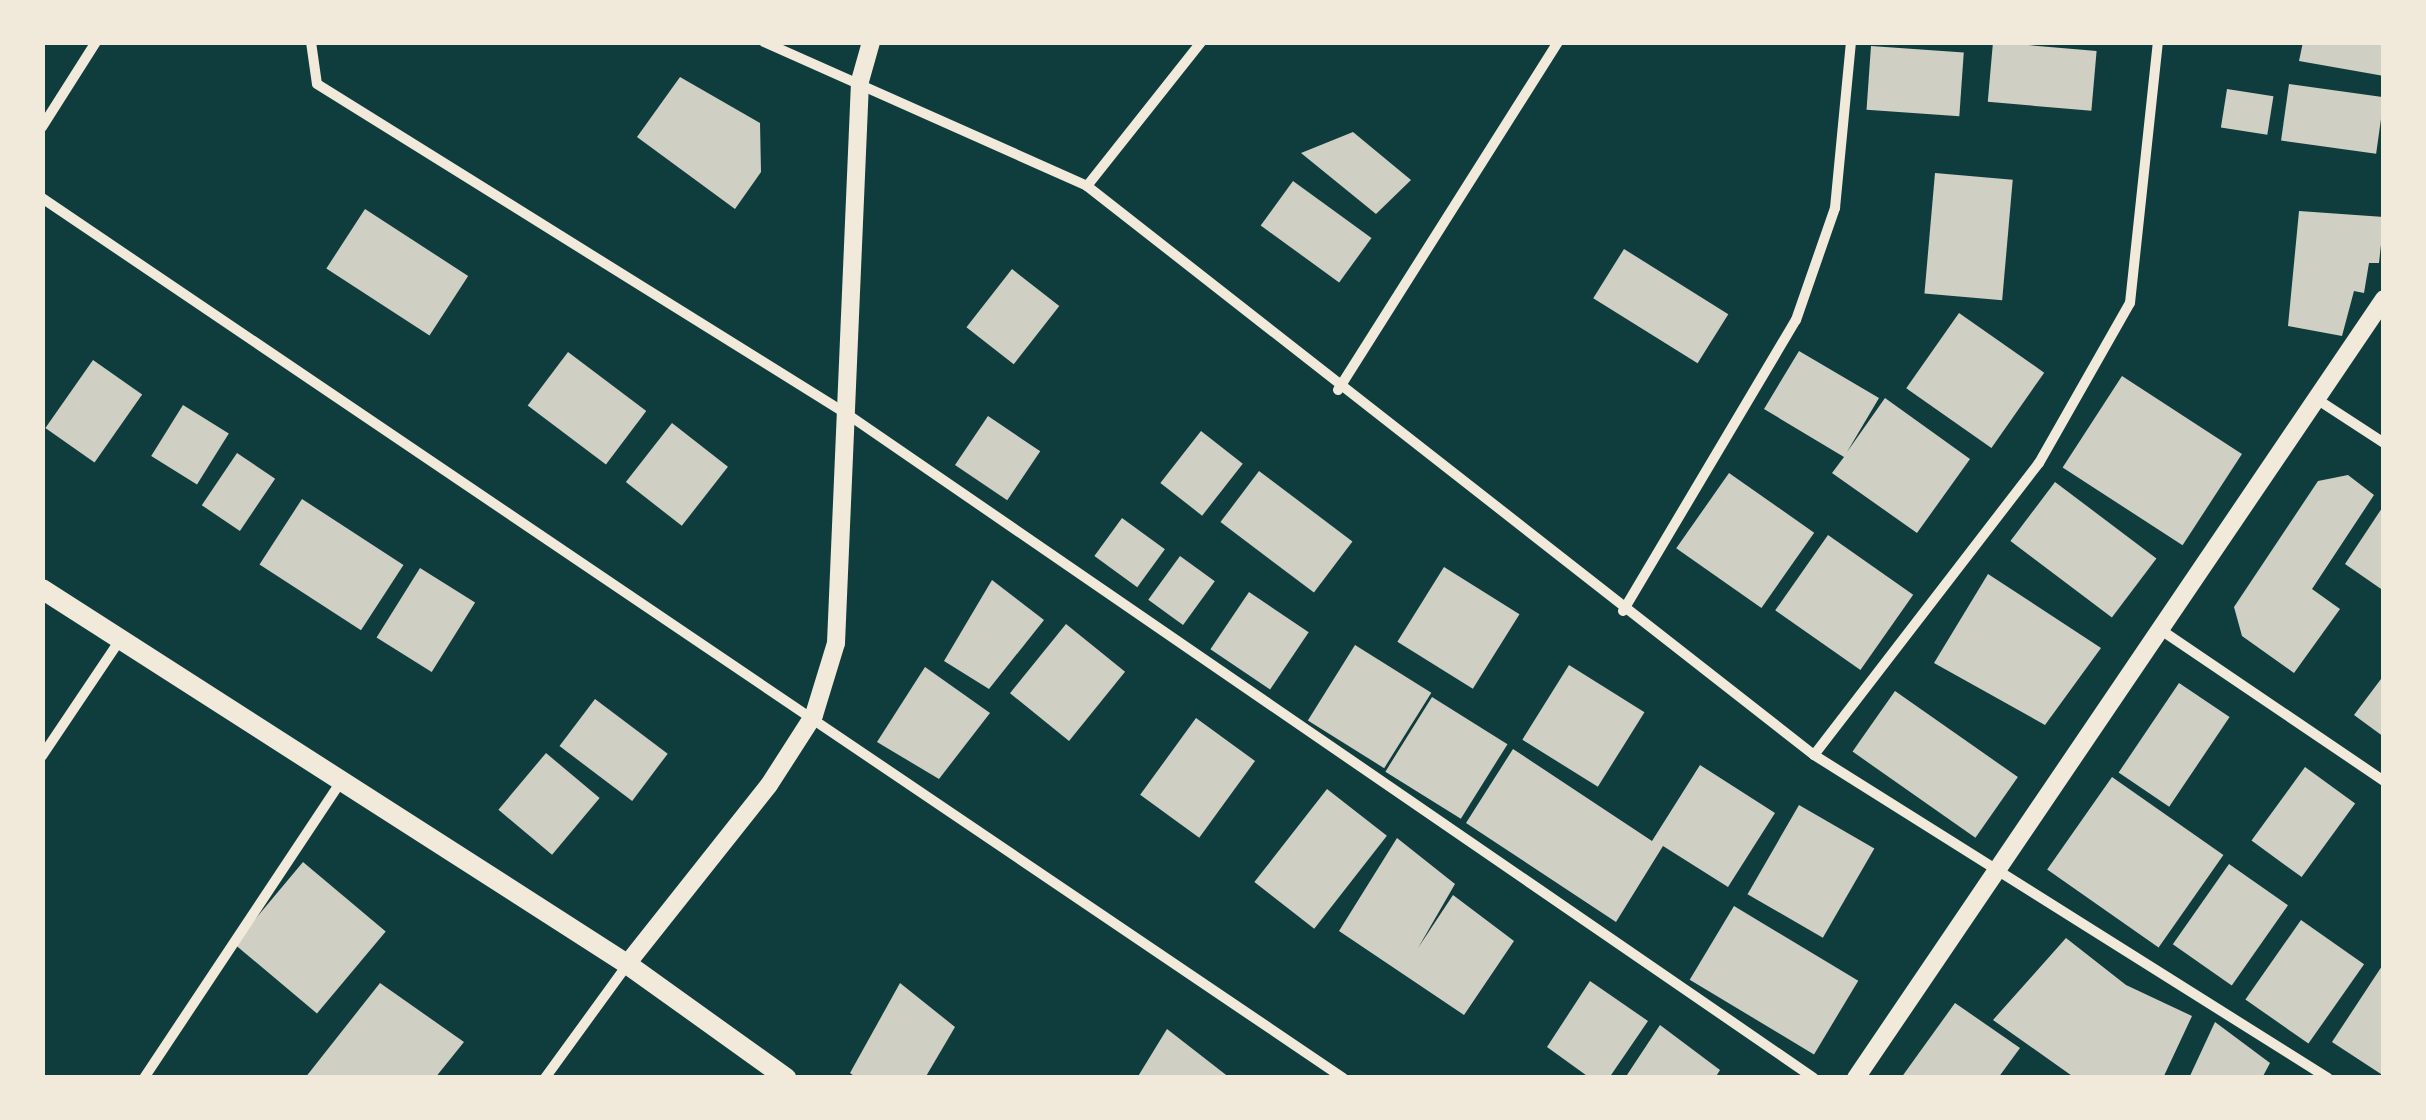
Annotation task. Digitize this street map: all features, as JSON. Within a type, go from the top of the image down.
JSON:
[{"type":"main road","points":[[42,589],[627,964],[786,1078]]},
{"type":"street","points":[[42,128],[96,42]]},
{"type":"street","points":[[311,42],[317,84],[850,416],[1814,1078]]},
{"type":"street","points":[[764,42],[1087,186],[1338,390],[1814,755],[2004,870],[2328,1078]]},
{"type":"street","points":[[546,1078],[814,715],[836,643],[850,416],[860,82],[871,42]]},
{"type":"street","points":[[1087,186],[1201,42]]},
{"type":"street","points":[[1338,390],[1558,42]]},
{"type":"street","points":[[1624,611],[1796,320],[1835,208],[1851,42]]},
{"type":"street","points":[[1814,755],[2039,463],[2130,303],[2158,42]]},
{"type":"street","points":[[42,198],[814,715],[1343,1078]]},
{"type":"street","points":[[1856,1078],[2004,870],[2384,298]]},
{"type":"street","points":[[2315,398],[2384,443]]},
{"type":"street","points":[[2161,630],[2384,781]]},
{"type":"street","points":[[42,756],[120,639]]},
{"type":"street","points":[[144,1078],[341,781]]},
{"type":"building","points":[[1993,42],[2097,51],[2091,111],[1988,102]]},
{"type":"building","points":[[2303,42],[2384,42],[2384,76],[2299,61]]},
{"type":"building","points":[[1871,46],[1964,52],[1959,116],[1867,110]]},
{"type":"building","points":[[680,77],[760,123],[761,172],[735,209],[637,137]]},
{"type":"building","points":[[2289,84],[2384,97],[2376,154],[2281,140]]},
{"type":"building","points":[[2227,89],[2273,96],[2267,135],[2221,128]]},
{"type":"building","points":[[1353,132],[1411,180],[1376,214],[1301,153]]},
{"type":"building","points":[[1935,173],[2013,180],[2002,300],[1924,294]]},
{"type":"building","points":[[1293,181],[1371,238],[1339,283],[1261,225]]},
{"type":"building","points":[[365,209],[468,276],[429,336],[326,269]]},
{"type":"building","points":[[2299,211],[2384,217],[2379,263],[2369,263],[2364,293],[2354,291],[2342,336],[2288,326]]},
{"type":"building","points":[[1624,249],[1728,314],[1698,363],[1593,298]]},
{"type":"building","points":[[1012,269],[1059,306],[1014,364],[966,327]]},
{"type":"building","points":[[1959,313],[2044,373],[1991,448],[1906,388]]},
{"type":"building","points":[[1799,351],[1879,398],[1847,452],[1885,398],[1970,459],[1917,533],[1832,473],[1844,457],[1764,409]]},
{"type":"building","points":[[568,352],[646,411],[606,464],[528,406]]},
{"type":"building","points":[[93,360],[142,394],[95,462],[45,428]]},
{"type":"building","points":[[2122,376],[2242,454],[2183,545],[2063,467]]},
{"type":"building","points":[[183,405],[229,434],[197,484],[151,456]]},
{"type":"building","points":[[988,416],[1040,451],[1007,500],[955,465]]},
{"type":"building","points":[[672,423],[728,467],[682,526],[626,482]]},
{"type":"building","points":[[1201,431],[1243,464],[1202,516],[1160,483]]},
{"type":"building","points":[[237,453],[275,479],[240,531],[202,505]]},
{"type":"building","points":[[1259,471],[1352,541],[1314,593],[1220,522]]},
{"type":"building","points":[[1729,473],[1814,533],[1761,608],[1676,548]]},
{"type":"building","points":[[2348,475],[2374,495],[2312,589],[2340,609],[2294,673],[2242,636],[2234,607],[2318,481]]},
{"type":"building","points":[[2055,482],[2156,558],[2112,618],[2010,541]]},
{"type":"building","points":[[302,499],[403,565],[361,630],[260,564]]},
{"type":"building","points":[[2384,505],[2384,591],[2345,564]]},
{"type":"building","points":[[1122,518],[1165,549],[1137,587],[1094,556]]},
{"type":"building","points":[[1828,535],[1913,595],[1860,670],[1775,610]]},
{"type":"building","points":[[1180,556],[1215,581],[1183,625],[1148,600]]},
{"type":"building","points":[[1444,567],[1519,614],[1473,689],[1397,642]]},
{"type":"building","points":[[420,568],[475,602],[432,672],[377,638]]},
{"type":"building","points":[[1988,574],[2101,648],[2045,725],[1934,663]]},
{"type":"building","points":[[992,580],[1044,620],[989,689],[944,661]]},
{"type":"building","points":[[1249,592],[1309,632],[1270,689],[1210,649]]},
{"type":"building","points":[[1066,624],[1125,672],[1069,741],[1010,693]]},
{"type":"building","points":[[1355,645],[1431,693],[1384,768],[1308,720]]},
{"type":"building","points":[[1569,665],[1644,712],[1598,787],[1522,740]]},
{"type":"building","points":[[925,667],[990,713],[939,779],[877,742]]},
{"type":"building","points":[[2384,675],[2384,737],[2354,715]]},
{"type":"building","points":[[2179,683],[2230,717],[2169,807],[2119,773]]},
{"type":"building","points":[[1895,691],[2018,777],[1975,838],[1853,752]]},
{"type":"building","points":[[1432,697],[1507,744],[1461,819],[1385,772]]},
{"type":"building","points":[[595,699],[668,754],[632,801],[559,746]]},
{"type":"building","points":[[1196,718],[1255,761],[1199,838],[1140,795]]},
{"type":"building","points":[[1513,749],[1652,841],[1700,765],[1775,813],[1728,887],[1663,846],[1616,922],[1466,823]]},
{"type":"building","points":[[546,753],[600,798],[552,855],[498,810]]},
{"type":"building","points":[[2305,767],[2355,803],[2302,877],[2252,841]]},
{"type":"building","points":[[2112,777],[2223,855],[2159,948],[2047,870]]},
{"type":"building","points":[[1327,789],[1387,836],[1314,929],[1254,882]]},
{"type":"building","points":[[1799,805],[1874,848],[1823,938],[1748,894]]},
{"type":"building","points":[[1397,838],[1455,884],[1418,948],[1453,895],[1514,941],[1464,1015],[1339,931]]},
{"type":"building","points":[[303,862],[386,931],[317,1013],[234,944]]},
{"type":"building","points":[[2229,864],[2288,905],[2232,986],[2173,944]]},
{"type":"building","points":[[1734,906],[1858,981],[1814,1054],[1690,980]]},
{"type":"building","points":[[2301,920],[2364,964],[2308,1044],[2245,999]]},
{"type":"building","points":[[2066,938],[2126,985],[2192,1016],[2163,1078],[2075,1078],[1993,1020]]},
{"type":"building","points":[[2384,963],[2384,1076],[2332,1042]]},
{"type":"building","points":[[1590,981],[1648,1021],[1609,1078],[1590,1078],[1547,1047]]},
{"type":"building","points":[[380,983],[464,1042],[435,1078],[305,1078]]},
{"type":"building","points":[[900,983],[955,1027],[925,1078],[857,1078],[850,1073]]},
{"type":"building","points":[[1955,1003],[2020,1048],[1998,1078],[1901,1078]]},
{"type":"building","points":[[2215,1022],[2270,1063],[2262,1078],[2189,1078]]},
{"type":"building","points":[[1660,1025],[1720,1070],[1715,1078],[1625,1078]]},
{"type":"building","points":[[1167,1029],[1230,1078],[1137,1078]]}]
